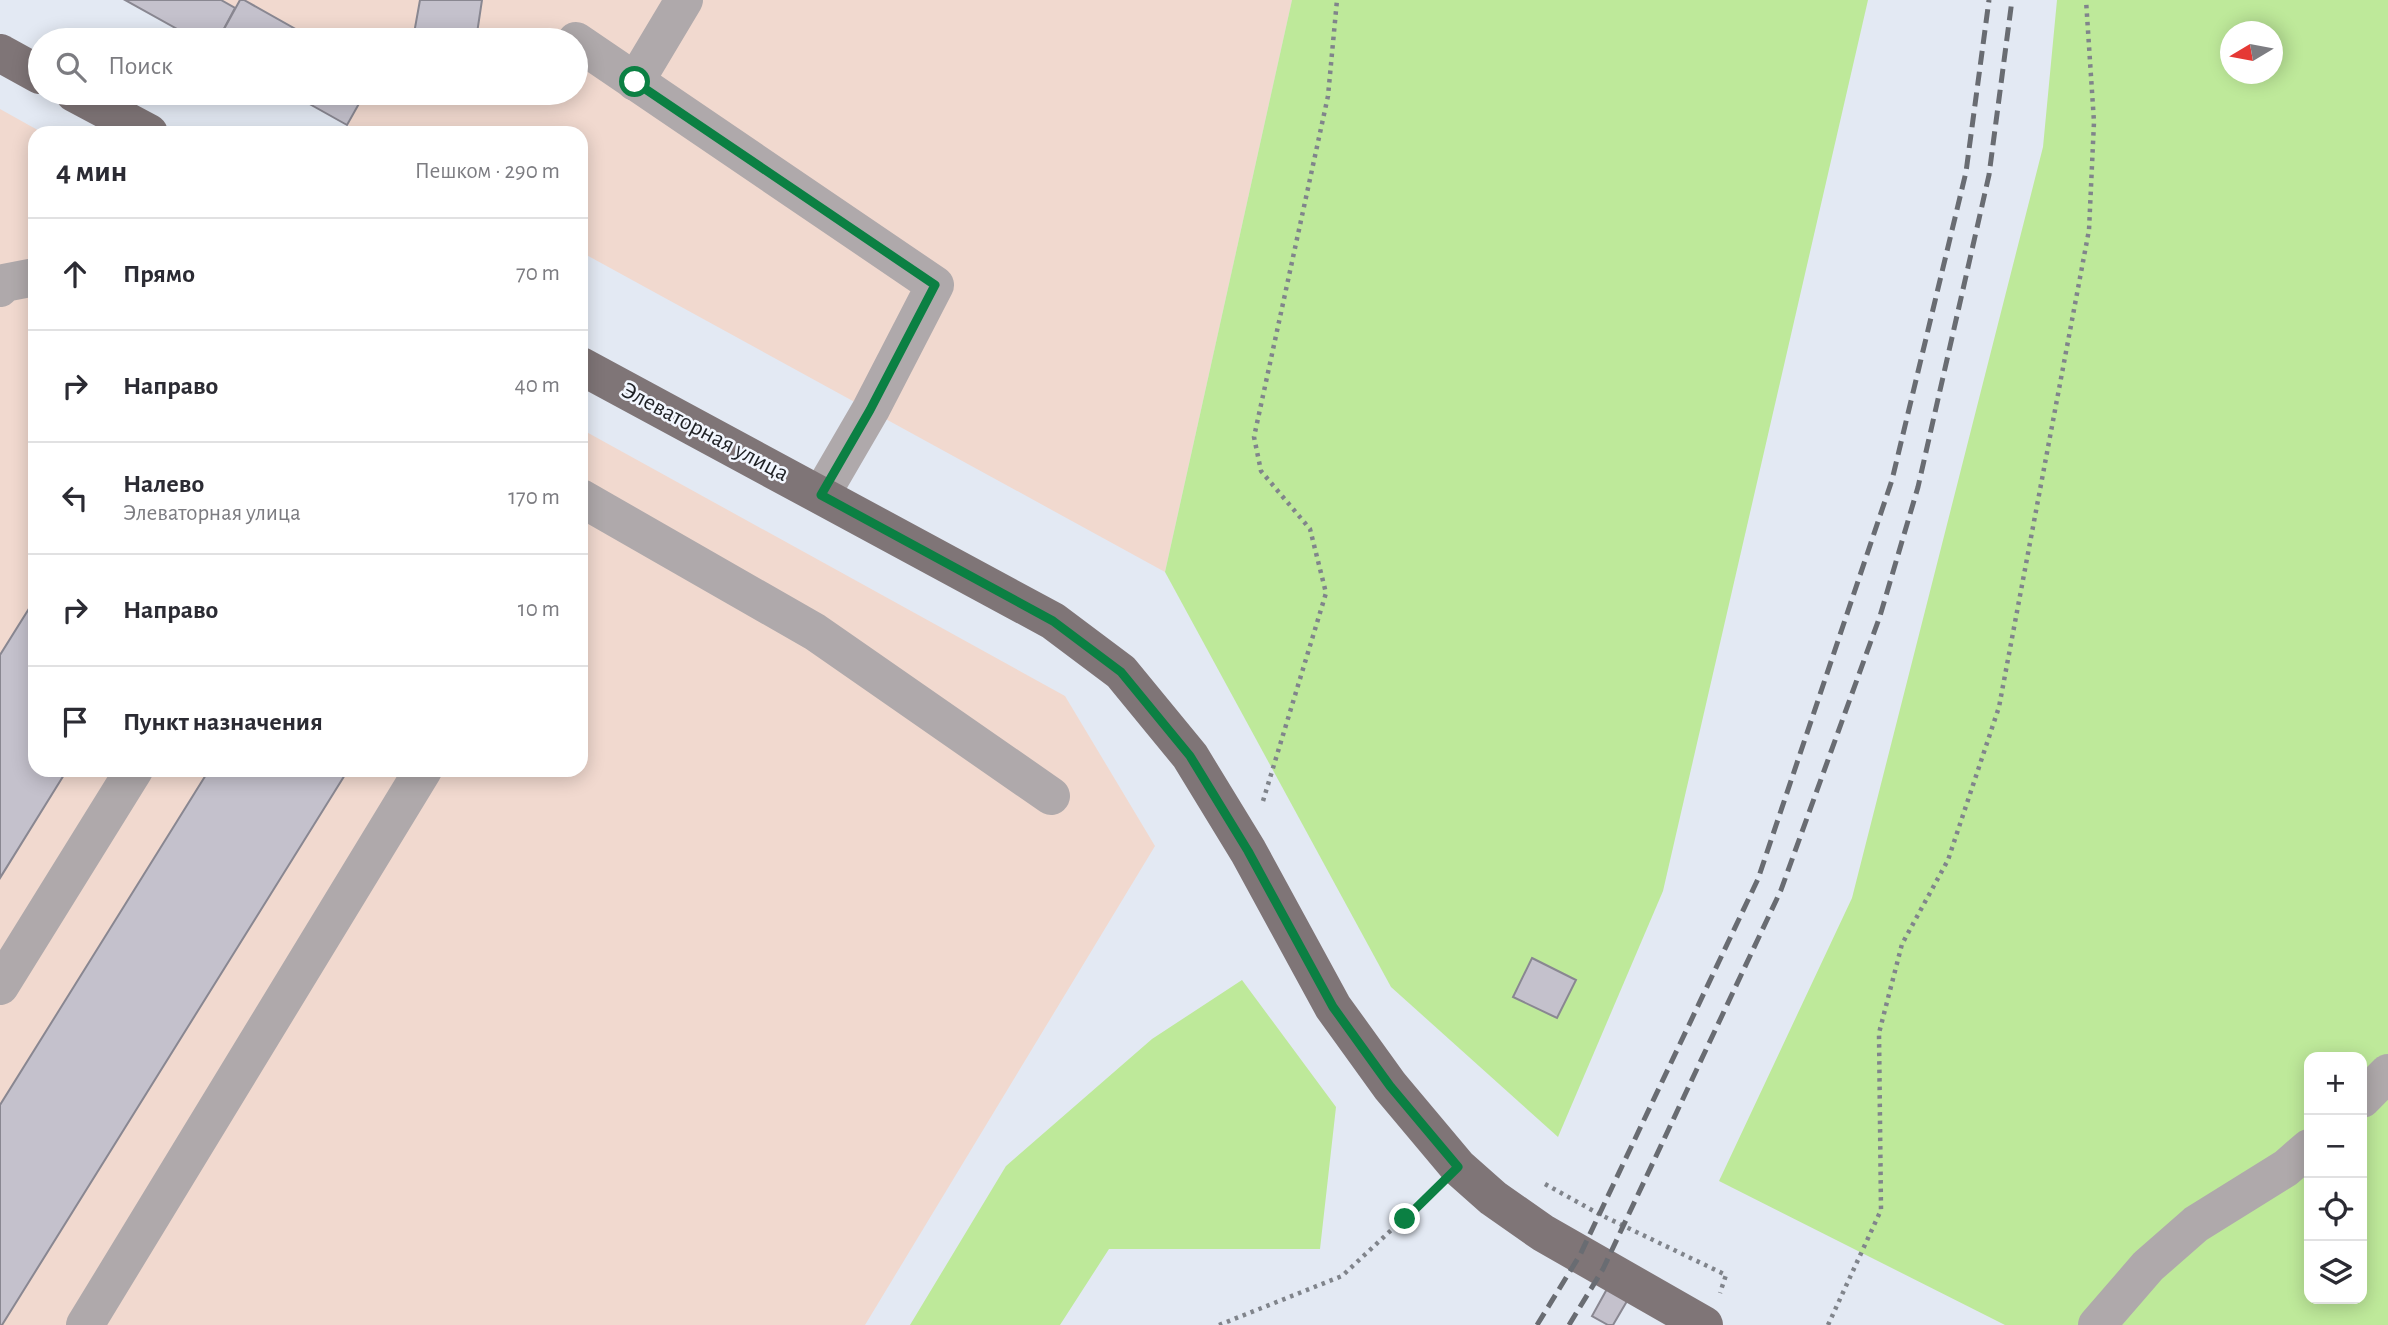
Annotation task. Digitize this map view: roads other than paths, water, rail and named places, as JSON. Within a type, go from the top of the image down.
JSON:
[{"type":"main road","points":[[0,53],[28,68]]},
{"type":"main road","points":[[96,105],[136,126]]},
{"type":"main road","name":"Элеваторная улица","points":[[588,370],[1053,621],[1121,672],[1190,756],[1248,851],[1333,1007],[1390,1086],[1458,1167],[1493,1198],[1591,1262],[1711,1312]]},
{"type":"lane","points":[[635,82],[684,0]]},
{"type":"lane","points":[[588,50],[935,285],[870,410],[821,495]]},
{"type":"lane","points":[[0,288],[4,284],[28,279]]},
{"type":"lane","points":[[588,506],[815,632],[1051,796]]},
{"type":"lane","points":[[0,986],[130,777]]},
{"type":"lane","points":[[85,1325],[419,777]]},
{"type":"lane","points":[[2367,1094],[2388,1073]]},
{"type":"lane","points":[[2096,1325],[2148,1266],[2196,1224],[2286,1168],[2304,1152]]},
{"type":"railway","points":[[1537,1325],[1580,1255],[1758,879],[1892,480],[1966,172],[1989,0]]},
{"type":"railway","points":[[1569,1325],[1603,1269],[1781,890],[1880,616],[1918,487],[1989,175],[2012,0]]}]
